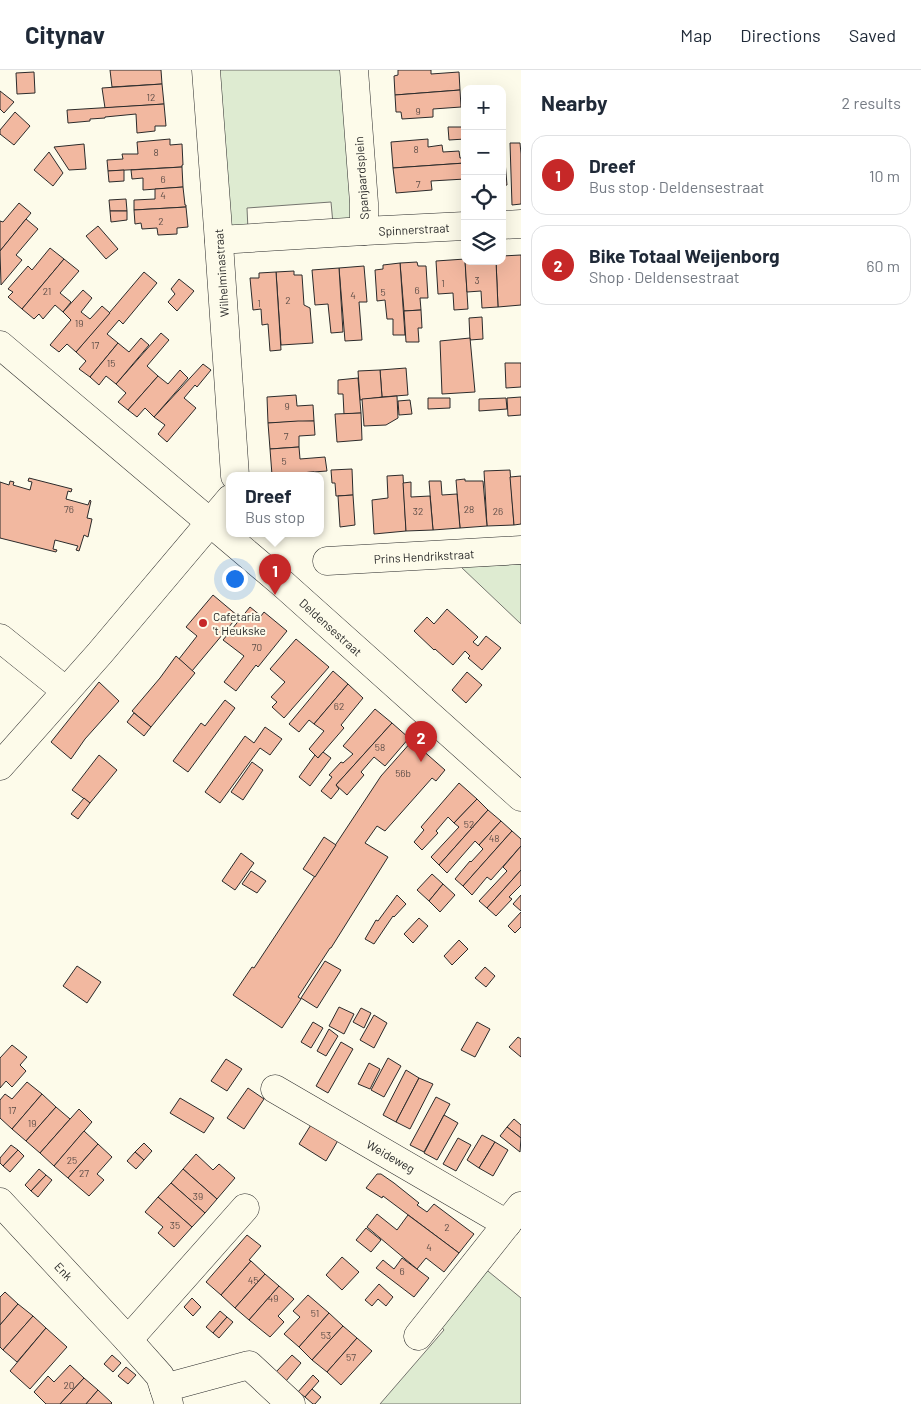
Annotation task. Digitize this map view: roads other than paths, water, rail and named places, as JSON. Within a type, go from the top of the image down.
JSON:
[{"type":"street","name":"Wilhelminastraat","points":[[206,70],[235,472]]},
{"type":"street","name":"Spanjaardsplein","points":[[219,240],[364,231],[364,203],[354,70]]},
{"type":"street","points":[[506,225],[521,224]]},
{"type":"street","name":"Spinnerstraat","points":[[364,231],[461,226]]},
{"type":"street","name":"Deldensestraat","points":[[0,345],[226,536]]},
{"type":"street","points":[[0,766],[226,504]]},
{"type":"street","name":"Deldensestraat","points":[[228,537],[283,584],[521,797]]},
{"type":"street","name":"Prins Hendrikstraat","points":[[328,561],[521,550]]},
{"type":"street","points":[[0,638],[66,691]]},
{"type":"street","name":"Weideweg","points":[[276,1089],[514,1215],[418,1336]]},
{"type":"street","name":"Enk","points":[[0,1202],[160,1376],[166,1396],[249,1365],[291,1404]]},
{"type":"street","points":[[128,1340],[245,1208]]},
{"type":"place","name":"Dreef","points":[[275,595]]},
{"type":"place","name":"Cafetaria 't Heukske","points":[[203,623]]},
{"type":"place","name":"Bike Totaal Weijenborg","points":[[421,762]]}]
